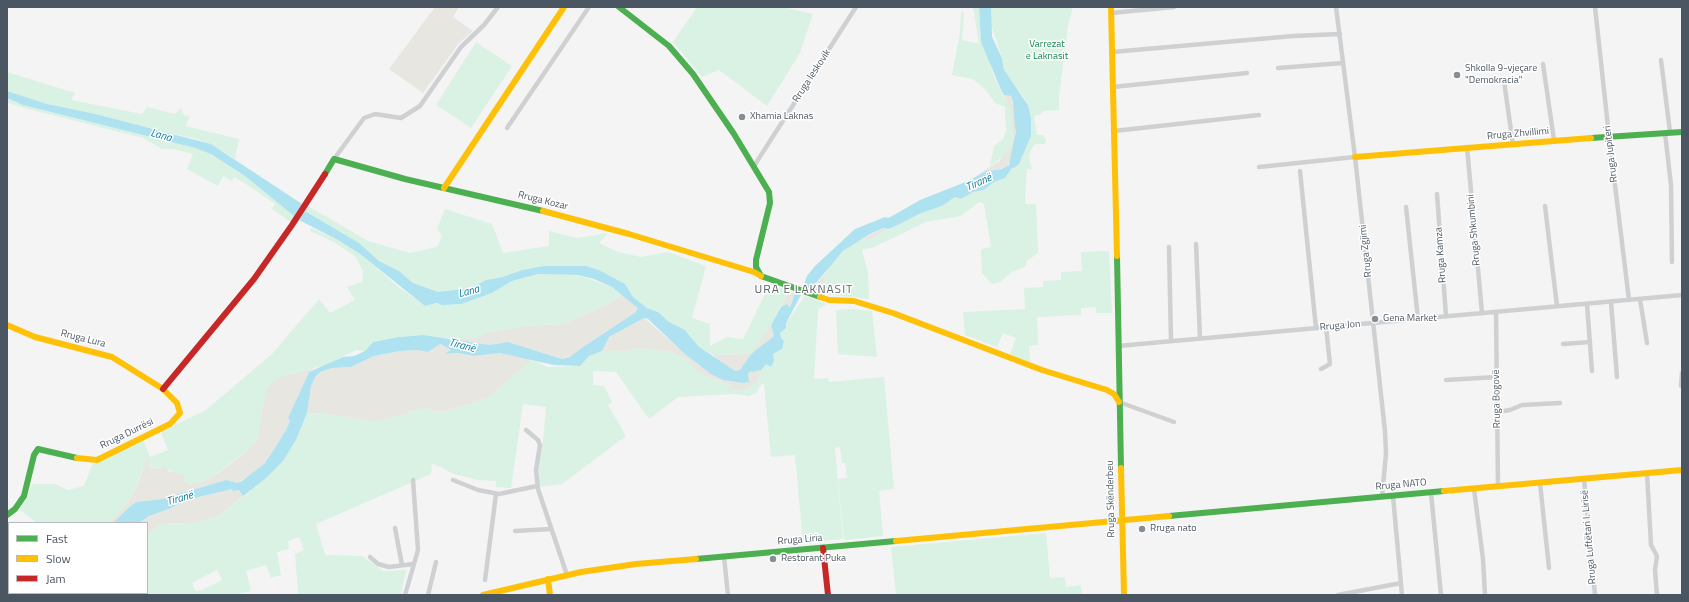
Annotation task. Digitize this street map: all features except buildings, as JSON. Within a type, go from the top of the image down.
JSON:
[{"type":"street","points":[[163,389],[240,298],[296,218],[334,159],[364,118],[375,114],[401,118],[420,106],[461,47],[484,25],[498,7]]},
{"type":"street","points":[[444,188],[564,7]]},
{"type":"street","points":[[507,128],[589,7]]},
{"type":"street","points":[[619,7],[669,46],[684,62],[720,112],[769,192],[771,199],[756,260],[753,266],[745,269]]},
{"type":"street","name":"Rruga leskovik","points":[[754,166],[856,7]]},
{"type":"street","points":[[1111,10],[1174,7]]},
{"type":"street","name":"Rruga Zgjimi","points":[[1336,7],[1374,323],[1386,454],[1382,496]]},
{"type":"street","name":"Rruga Jupiteri","points":[[1595,7],[1629,300]]},
{"type":"street","name":"Rruga Skënderbeu","points":[[1111,10],[1124,595]]},
{"type":"street","points":[[1112,52],[1292,36],[1340,34]]},
{"type":"street","points":[[1661,60],[1671,185],[1672,262]]},
{"type":"street","points":[[1278,68],[1343,63]]},
{"type":"street","points":[[1543,64],[1554,140]]},
{"type":"street","points":[[1113,87],[1248,73]]},
{"type":"street","points":[[1504,81],[1512,145]]},
{"type":"street","points":[[1114,131],[1259,115]]},
{"type":"street","name":"Rruga Zhvillimi","points":[[1355,157],[1467,147],[1512,145],[1554,140],[1682,132]]},
{"type":"street","name":"Rruga Shkumbini","points":[[1467,147],[1482,313]]},
{"type":"street","points":[[1259,167],[1355,157]]},
{"type":"street","name":"Rruga Kozar","points":[[334,159],[405,179],[559,215],[745,269],[764,278]]},
{"type":"street","points":[[1300,171],[1316,328]]},
{"type":"street","name":"Rruga Kamza","points":[[1437,194],[1446,316]]},
{"type":"street","points":[[1545,206],[1557,306]]},
{"type":"street","points":[[1406,207],[1418,319]]},
{"type":"street","points":[[1196,244],[1200,338]]},
{"type":"street","points":[[1168,247],[1171,341]]},
{"type":"street","points":[[756,260],[756,266],[764,278],[829,300],[866,304],[1042,370],[1107,390],[1114,394],[1119,402],[1174,422]]},
{"type":"street","name":"Rruga Jon","points":[[1118,346],[1682,295]]},
{"type":"street","points":[[1640,299],[1647,343]]},
{"type":"street","points":[[1611,302],[1617,377]]},
{"type":"street","points":[[1587,304],[1592,371]]},
{"type":"street","name":"Rruga Bogovë","points":[[1496,312],[1498,487]]},
{"type":"street","name":"Rruga Lura","points":[[7,324],[36,337],[112,357],[163,389],[178,406],[178,417]]},
{"type":"street","points":[[1321,369],[1330,364],[1326,327]]},
{"type":"street","points":[[1563,344],[1590,342]]},
{"type":"street","points":[[1681,386],[1682,373]]},
{"type":"street","points":[[1446,380],[1497,377]]},
{"type":"street","points":[[1107,390],[1115,388],[1119,381]]},
{"type":"street","points":[[1498,412],[1510,410],[1522,405],[1560,403]]},
{"type":"street","name":"Rruga Durrësi","points":[[7,515],[15,508],[24,496],[34,454],[38,449],[48,450],[84,460],[97,460],[170,424],[178,417]]},
{"type":"street","points":[[526,430],[538,440],[540,446],[536,470],[537,486],[567,575]]},
{"type":"street","name":"Rruga NATO","points":[[1122,520],[1682,470]]},
{"type":"street","points":[[1647,473],[1651,545],[1657,556],[1655,570],[1657,595]]},
{"type":"street","name":"Rruga Luftëtari I. Lirisë","points":[[1584,479],[1595,595]]},
{"type":"street","points":[[405,595],[417,554],[418,544],[413,480]]},
{"type":"street","points":[[453,480],[478,490],[496,494],[506,494],[537,486]]},
{"type":"street","points":[[1540,483],[1549,568]]},
{"type":"street","points":[[1474,489],[1483,559],[1485,595]]},
{"type":"street","points":[[1431,492],[1441,595]]},
{"type":"street","points":[[485,580],[496,494]]},
{"type":"street","points":[[1393,496],[1402,595]]},
{"type":"street","name":"Rruga Liria","points":[[483,595],[567,575],[636,564],[1122,520]]},
{"type":"street","points":[[395,528],[402,565]]},
{"type":"street","points":[[515,531],[551,529]]},
{"type":"street","points":[[823,548],[828,595]]},
{"type":"street","points":[[370,557],[378,564],[388,567],[413,564]]},
{"type":"street","points":[[724,557],[728,595]]},
{"type":"street","points":[[428,595],[436,562]]},
{"type":"street","points":[[548,579],[550,595]]},
{"type":"street","points":[[1338,595],[1401,583]]},
{"type":"green space","points":[[697,7],[783,7],[813,14],[800,53],[767,106],[719,70],[702,77],[673,42]]},
{"type":"green space","points":[[973,7],[979,7],[981,42],[988,56],[993,74],[1006,101],[1010,105],[1011,111],[1013,138],[1012,145],[1004,156],[990,166],[994,146],[1003,139],[1006,132],[1005,107],[995,103],[986,90],[973,79],[952,75],[960,32],[961,12],[964,13],[962,40],[979,44]]},
{"type":"green space","name":"Varrezat e Laknasit","points":[[991,7],[1073,7],[1068,26],[1059,96],[1059,110],[1043,111],[1041,114],[1034,116],[1037,135],[1043,135],[1046,140],[1045,144],[1035,144],[1031,150],[1029,157],[1032,169],[1027,169],[1025,204],[1036,204],[1038,253],[1027,261],[1025,267],[1012,272],[1000,282],[992,284],[982,273],[981,249],[991,247],[984,204],[979,202],[961,216],[926,222],[872,248],[863,249],[862,251],[868,272],[869,299],[825,294],[825,278],[828,267],[848,247],[864,238],[869,240],[921,213],[942,206],[955,197],[961,199],[973,192],[984,190],[994,182],[1005,178],[1012,168],[1019,164],[1031,136],[1031,118],[1028,104],[1006,76],[990,21]]},
{"type":"green space","points":[[476,42],[512,66],[471,128],[436,105]]},
{"type":"green space","points":[[7,72],[75,93],[71,100],[142,114],[147,107],[175,114],[181,108],[184,115],[190,117],[185,126],[239,139],[235,159],[211,144],[196,139],[47,104],[7,91]]},
{"type":"green space","points":[[7,98],[23,105],[195,148],[211,154],[245,176],[294,216],[291,222],[272,209],[275,204],[234,177],[232,181],[223,176],[218,186],[187,169],[193,154],[173,149],[162,149],[143,138],[24,108],[7,102]]},
{"type":"green space","points":[[308,206],[368,241],[410,253],[437,247],[442,236],[437,229],[445,209],[492,224],[503,253],[549,246],[549,231],[577,238],[608,233],[599,243],[618,252],[641,257],[668,252],[706,266],[692,318],[710,324],[710,346],[727,337],[743,339],[770,284],[789,291],[765,336],[751,354],[713,355],[698,346],[685,330],[669,322],[658,312],[647,308],[633,297],[625,284],[599,270],[586,266],[544,266],[522,270],[503,277],[486,280],[473,288],[438,292],[413,283],[399,271],[379,261],[359,243],[305,211]]},
{"type":"green space","points":[[312,228],[338,240],[360,254],[396,285],[425,306],[492,293],[512,281],[537,274],[578,275],[612,287],[623,295],[608,304],[563,324],[525,326],[486,333],[477,338],[455,339],[424,335],[399,337],[373,342],[365,351],[356,350],[326,365],[279,377],[264,400],[258,438],[248,450],[208,480],[190,484],[172,471],[161,467],[149,469],[150,458],[142,469],[138,484],[129,500],[111,522],[36,522],[19,509],[26,500],[32,484],[55,484],[68,490],[84,486],[92,465],[143,440],[150,457],[168,450],[161,432],[206,410],[272,354],[319,299],[330,313],[355,300],[347,287],[362,282],[363,271],[355,256],[334,242],[310,231]]},
{"type":"green space","points":[[1109,251],[1112,313],[1096,313],[1096,307],[1081,308],[1081,315],[1037,317],[1038,345],[1029,346],[1030,362],[1010,354],[1016,338],[1003,333],[997,347],[965,335],[963,312],[1025,309],[1024,288],[1043,287],[1043,281],[1061,280],[1061,272],[1082,271],[1081,252]]},
{"type":"green space","points":[[805,296],[827,304],[818,309],[814,379],[828,378],[829,382],[884,377],[894,489],[879,491],[883,536],[844,540],[838,479],[847,478],[845,463],[842,463],[840,447],[835,448],[843,539],[803,543],[795,455],[771,457],[764,384],[762,383],[756,393],[749,396],[734,394],[678,397],[649,419],[616,372],[593,371],[593,385],[604,386],[612,402],[608,405],[626,436],[562,484],[538,487],[539,456],[543,442],[546,407],[523,404],[511,488],[496,487],[496,481],[478,480],[454,474],[432,463],[431,474],[316,524],[325,555],[362,556],[383,571],[406,570],[401,595],[294,595],[298,593],[295,554],[304,550],[299,537],[288,541],[289,549],[277,552],[281,575],[271,578],[266,565],[246,571],[251,591],[234,595],[117,595],[148,594],[148,535],[157,526],[169,523],[192,524],[220,515],[265,479],[283,461],[296,440],[307,413],[329,414],[376,422],[425,408],[440,413],[488,398],[532,359],[547,367],[580,366],[589,356],[602,351],[626,351],[636,348],[671,352],[689,360],[705,376],[731,385],[728,388],[741,391],[756,384],[761,374],[760,368],[773,354],[781,338],[780,333],[786,328],[786,323]],"holes":[[[217,570],[222,580],[202,590],[195,591],[192,583]]]},
{"type":"green space","points":[[853,309],[872,311],[877,357],[838,354],[836,310]]},
{"type":"green space","points":[[1046,533],[1050,578],[1065,577],[1066,587],[1081,585],[1082,595],[896,595],[891,547]]},
{"type":"sand","points":[[435,7],[459,7],[453,17],[473,31],[459,43],[423,93],[389,69]]},
{"type":"sand","points":[[1004,95],[1011,96],[1015,113],[1016,131],[1012,157],[1006,168],[986,171],[976,176],[999,161],[1012,145],[1013,138],[1010,106]]},
{"type":"sand","points":[[883,228],[889,229],[869,240],[864,238]]},
{"type":"sand","points":[[827,272],[825,278],[825,294],[811,289]]},
{"type":"sand","points":[[789,291],[795,293],[790,309],[787,304],[781,307]]},
{"type":"sand","points":[[623,295],[639,308],[636,312],[570,357],[562,359],[508,342],[489,345],[467,343],[455,339],[477,338],[486,333],[526,326],[563,324],[608,304]]},
{"type":"sand","points":[[644,318],[697,364],[723,380],[743,383],[747,382],[748,373],[751,370],[761,370],[761,374],[756,384],[741,391],[727,388],[731,385],[705,376],[692,366],[688,360],[671,352],[636,348],[626,351],[602,351],[609,337]]},
{"type":"sand","points":[[771,325],[774,336],[751,354]]},
{"type":"sand","points":[[439,344],[451,350],[447,354],[458,353],[474,356],[500,353],[532,359],[488,398],[440,413],[425,408],[376,422],[329,414],[307,413],[311,387],[315,377],[320,372],[332,368],[351,367],[374,356],[400,351],[418,350],[428,352]]},
{"type":"sand","points":[[751,354],[740,370],[735,371],[727,367],[713,355]]},
{"type":"sand","points":[[315,368],[309,372],[288,418],[290,421],[286,430],[264,464],[237,483],[226,480],[162,499],[136,502],[114,522],[111,522],[129,500],[138,484],[145,462],[150,458],[149,469],[167,467],[168,471],[183,474],[185,481],[190,484],[208,480],[248,450],[258,438],[264,400],[269,386],[279,377]]},
{"type":"sand","points":[[234,489],[239,490],[243,496],[220,515],[192,524],[169,523],[157,526],[148,535],[148,522],[140,522],[149,516],[169,509],[186,500]]},
{"type":"water","name":"Tiranë","points":[[979,7],[991,7],[992,37],[1002,58],[1004,70],[1028,105],[1031,118],[1031,136],[1019,164],[1012,168],[1005,178],[994,182],[984,190],[973,192],[961,199],[955,197],[942,206],[921,213],[889,229],[883,228],[870,234],[843,251],[811,289],[803,287],[807,276],[815,266],[855,229],[885,217],[888,218],[920,200],[968,181],[986,171],[1002,169],[1009,165],[1016,131],[1013,102],[1011,96],[1004,95],[1001,90],[981,42]]},
{"type":"water","name":"Lana","points":[[7,91],[47,104],[95,114],[211,144],[302,204],[294,216],[245,176],[211,154],[195,148],[23,105],[7,98]]},
{"type":"water","points":[[305,211],[359,243],[379,261],[399,271],[413,283],[438,292],[472,288],[486,280],[503,277],[522,270],[544,266],[586,266],[599,270],[625,284],[633,297],[647,308],[658,312],[669,322],[685,330],[698,346],[735,371],[740,370],[751,354],[774,336],[771,325],[781,307],[787,304],[790,308],[795,293],[801,295],[786,323],[786,328],[780,333],[781,338],[784,341],[782,349],[773,354],[774,361],[771,367],[766,364],[761,370],[751,371],[748,373],[749,382],[743,383],[723,380],[711,374],[686,355],[648,319],[644,318],[609,337],[602,351],[589,356],[580,366],[554,365],[500,353],[474,356],[458,353],[445,354],[451,350],[440,344],[428,352],[418,350],[400,351],[374,356],[351,367],[332,368],[320,372],[315,377],[311,387],[307,413],[296,440],[283,461],[265,479],[243,496],[239,490],[232,491],[233,489],[186,500],[169,509],[149,516],[140,522],[114,522],[136,502],[162,499],[226,480],[237,483],[242,481],[264,464],[286,430],[290,421],[288,418],[309,372],[343,357],[354,356],[365,351],[373,342],[399,337],[424,335],[489,345],[508,342],[562,359],[570,357],[636,312],[638,308],[612,287],[594,279],[578,275],[538,274],[512,281],[492,293],[461,304],[442,305],[437,303],[425,306],[360,254],[338,240],[299,220]]},
{"type":"traffic: fast","points":[[619,7],[669,46],[693,74],[734,134],[769,192],[770,203],[756,260],[756,267],[761,276],[820,297]]},
{"type":"traffic: fast","points":[[1591,138],[1682,132]]},
{"type":"traffic: fast","points":[[325,174],[334,159],[405,179],[543,211]]},
{"type":"traffic: fast","points":[[1117,256],[1121,468]]},
{"type":"traffic: fast","points":[[7,515],[15,509],[24,496],[34,455],[38,449],[77,458]]},
{"type":"traffic: fast","points":[[1169,516],[1444,491]]},
{"type":"traffic: fast","points":[[696,559],[896,541]]},
{"type":"traffic: slow","points":[[444,188],[564,7]]},
{"type":"traffic: slow","points":[[1111,7],[1117,256]]},
{"type":"traffic: slow","points":[[1355,157],[1591,138]]},
{"type":"traffic: slow","points":[[543,211],[629,234],[754,272],[761,276]]},
{"type":"traffic: slow","points":[[820,297],[829,300],[854,301],[893,313],[1042,370],[1107,390],[1114,394],[1119,402]]},
{"type":"traffic: slow","points":[[7,325],[35,337],[112,357],[163,389],[177,403],[180,413],[170,424],[97,460],[77,458]]},
{"type":"traffic: slow","points":[[1121,468],[1124,595]]},
{"type":"traffic: slow","points":[[1444,491],[1682,470]]},
{"type":"traffic: slow","points":[[896,541],[1169,516]]},
{"type":"traffic: slow","points":[[483,595],[581,572],[636,564],[696,559]]},
{"type":"traffic: slow","points":[[548,579],[550,595]]},
{"type":"traffic: jam","points":[[163,389],[254,279],[292,225],[325,174]]},
{"type":"traffic: jam","points":[[823,548],[828,595]]},
{"type":"place","name":"Shkolla 9-vjeçare \"Demokracia\"","points":[[1457,75]]},
{"type":"place","name":"Xhamia Laknas","points":[[742,117]]},
{"type":"place","name":"Gena Market","points":[[1375,319]]},
{"type":"place","name":"Rruga nato","points":[[1142,529]]},
{"type":"place","name":"Restorant Puka","points":[[773,559]]},
{"type":"district","name":"URA E LAKNASIT","points":[[804,290]]}]
